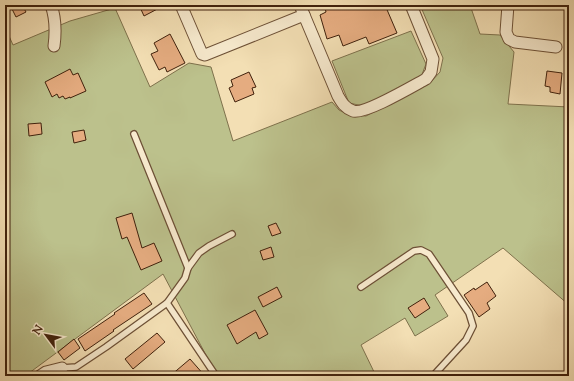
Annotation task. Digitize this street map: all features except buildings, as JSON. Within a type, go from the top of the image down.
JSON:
[{"type":"street","points":[[51,5],[55,18],[56,30],[54,46]]},
{"type":"street","points":[[181,5],[197,44],[202,54],[206,55],[302,10],[338,96],[344,106],[354,112],[366,110],[426,79],[431,72],[433,59],[411,5]]},
{"type":"street","points":[[508,5],[506,32],[510,39],[515,42],[556,46]]},
{"type":"street","points":[[40,376],[46,372],[63,372]]},
{"type":"lane","points":[[134,134],[188,268]]},
{"type":"lane","points":[[63,372],[76,367],[167,303],[185,278],[188,268],[199,253],[232,234]]},
{"type":"lane","points":[[361,287],[414,251],[421,250],[429,254],[469,313],[473,326],[466,340],[433,376]]},
{"type":"lane","points":[[167,303],[216,376]]},
{"type":"green space","points":[[420,5],[470,5],[480,34],[500,35],[514,52],[508,104],[569,107],[569,305],[503,248],[435,295],[448,316],[415,336],[405,318],[361,345],[376,376],[217,376],[163,274],[25,376],[5,376],[5,27],[13,45],[70,21],[115,8],[150,87],[189,63],[211,67],[233,141],[332,102],[339,110],[349,115],[366,116],[429,84],[440,72],[443,58]]},
{"type":"green space","points":[[411,31],[426,64],[421,77],[363,106],[349,103],[332,61]]}]
